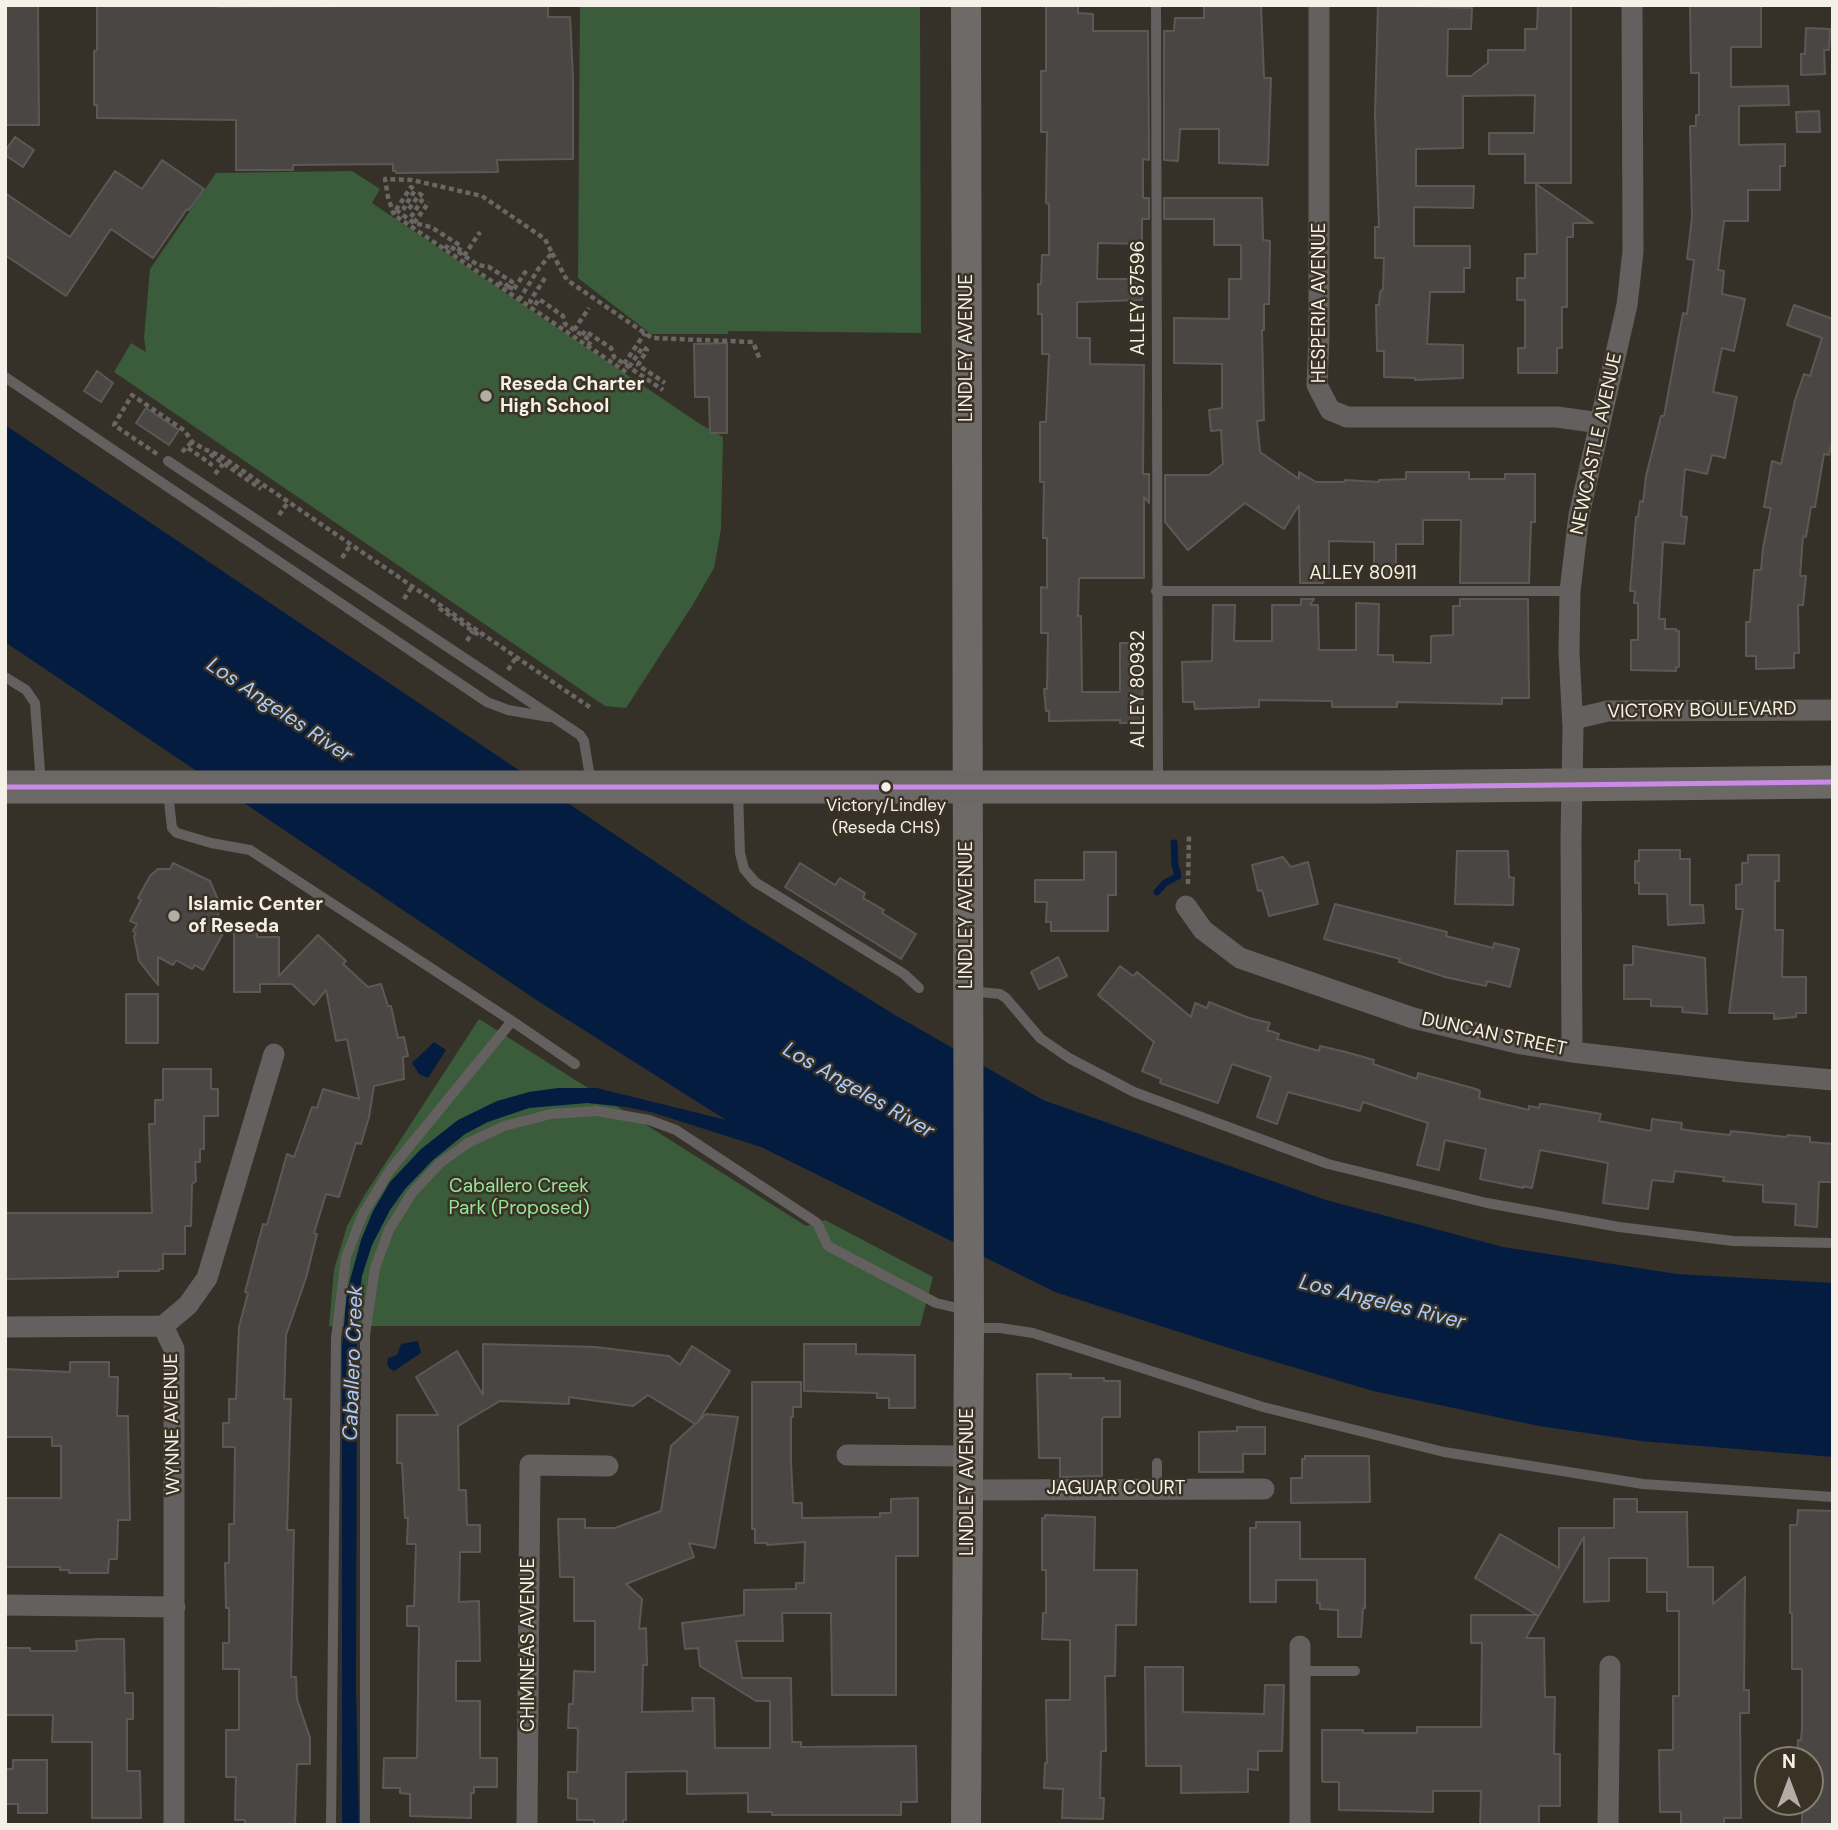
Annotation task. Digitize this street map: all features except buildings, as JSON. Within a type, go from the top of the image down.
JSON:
[{"type":"main road","name":"LINDLEY AVENUE","points":[[966,5],[969,1314],[966,1825]]},
{"type":"main road","points":[[5,787],[1377,787],[1833,782]]},
{"type":"street","name":"HESPERIA AVENUE","points":[[1319,5],[1317,384],[1330,410],[1347,417],[1557,417],[1600,423]]},
{"type":"street","name":"NEWCASTLE AVENUE","points":[[1572,1052],[1573,719],[1569,653],[1570,591],[1579,515],[1627,305],[1633,251],[1632,5]]},
{"type":"street","name":"VICTORY BOULEVARD","points":[[1573,719],[1608,711],[1833,710]]},
{"type":"street","name":"DUNCAN STREET","points":[[1186,906],[1203,930],[1240,958],[1413,1018],[1521,1044],[1572,1052],[1833,1080]]},
{"type":"street","name":"WYNNE AVENUE","points":[[174,1825],[174,1349],[163,1326],[188,1305],[207,1278],[274,1054]]},
{"type":"street","points":[[5,1327],[163,1326]]},
{"type":"street","points":[[847,1455],[968,1457]]},
{"type":"street","name":"CHIMINEAS AVENUE","points":[[527,1825],[530,1465],[608,1466]]},
{"type":"street","name":"JAGUAR COURT","points":[[968,1490],[1264,1489]]},
{"type":"street","points":[[5,1605],[175,1607]]},
{"type":"street","points":[[1300,1646],[1300,1825]]},
{"type":"street","points":[[1608,1825],[1609,1666]]},
{"type":"lane","name":"ALLEY 87596","points":[[1156,5],[1156,591]]},
{"type":"lane","points":[[5,377],[487,702],[549,717]]},
{"type":"lane","points":[[168,461],[514,690],[549,717],[580,735],[606,785]]},
{"type":"lane","name":"ALLEY 80911","points":[[1156,591],[1570,591]]},
{"type":"lane","name":"ALLEY 80932","points":[[1156,591],[1158,787]]},
{"type":"lane","points":[[5,677],[26,690],[36,703],[41,787]]},
{"type":"lane","points":[[738,785],[740,853],[744,869],[755,882],[904,974],[919,988]]},
{"type":"lane","points":[[154,787],[172,828],[177,833],[211,843],[250,849],[575,1064]]},
{"type":"lane","points":[[967,997],[1000,994],[1040,1038],[1069,1058],[1133,1092],[1328,1164],[1487,1203],[1619,1227],[1734,1241],[1833,1243]]},
{"type":"lane","points":[[331,1825],[336,1338],[346,1257],[363,1214],[390,1170],[512,1021]]},
{"type":"lane","points":[[365,1825],[365,1335],[375,1268],[389,1230],[412,1193],[440,1163],[468,1143],[504,1126],[551,1114],[597,1111],[649,1120],[676,1129],[817,1223],[828,1246],[936,1303],[1000,1328],[1033,1333],[1263,1407],[1444,1452],[1643,1484],[1833,1497]]},
{"type":"lane","points":[[1157,1463],[1157,1489]]},
{"type":"lane","points":[[1300,1671],[1355,1671]]},
{"type":"path","points":[[663,390],[588,346],[394,215],[385,178],[412,180],[482,196],[545,239],[567,279],[652,338],[753,342],[760,360]]},
{"type":"path","points":[[394,210],[411,187],[415,190],[404,208],[408,210],[420,194],[424,197],[412,221]]},
{"type":"path","points":[[412,221],[429,202]]},
{"type":"path","points":[[394,210],[412,221],[432,228],[461,246],[458,252]]},
{"type":"path","points":[[464,256],[480,232]]},
{"type":"path","points":[[445,249],[448,245],[478,265],[489,267],[512,282],[509,287]]},
{"type":"path","points":[[519,300],[552,253]]},
{"type":"path","points":[[498,285],[502,282],[514,289],[528,268]]},
{"type":"path","points":[[545,278],[530,301],[535,305],[539,299],[563,316],[565,324],[591,341],[588,346]]},
{"type":"path","points":[[574,330],[589,308]]},
{"type":"path","points":[[582,335],[584,331],[611,348],[614,357],[626,368]]},
{"type":"path","points":[[626,368],[645,333]]},
{"type":"path","points":[[626,368],[643,347],[647,349],[638,365],[665,383]]},
{"type":"path","points":[[192,442],[188,448],[168,461],[114,425],[132,395],[185,431],[192,442],[261,489]]},
{"type":"path","points":[[204,449],[221,456],[591,708]]},
{"type":"path","points":[[439,608],[482,637]]},
{"type":"path","points":[[1186,906],[1189,836]]},
{"type":"green space","points":[[580,5],[920,5],[921,333],[728,331],[728,334],[651,334],[578,278]]},
{"type":"green space","points":[[352,171],[380,189],[372,203],[723,437],[721,529],[714,568],[626,708],[605,706],[114,372],[131,343],[146,352],[144,338],[150,269],[216,173]]},
{"type":"green space","name":"Caballero Creek Park (Proposed)","points":[[479,1019],[806,1226],[825,1220],[933,1277],[920,1326],[329,1326],[334,1270],[347,1226]]},
{"type":"water","points":[[5,425],[742,920],[895,1015],[1043,1100],[1326,1200],[1503,1247],[1677,1274],[1833,1283],[1833,1457],[1641,1441],[1539,1426],[1373,1391],[1055,1292],[761,1147],[651,1112],[626,1107],[587,1103],[529,1108],[488,1122],[465,1134],[433,1160],[405,1189],[390,1210],[372,1245],[362,1276],[357,1316],[356,1687],[359,1825],[342,1825],[342,1349],[347,1291],[361,1240],[373,1211],[390,1182],[421,1149],[458,1120],[497,1101],[529,1092],[558,1088],[597,1088],[726,1120],[538,1001],[5,642]]},
{"type":"water","points":[[434,1042],[446,1050],[428,1078],[419,1074],[412,1063]]},
{"type":"water","points":[[418,1341],[421,1353],[394,1371],[389,1368],[388,1358],[397,1355],[401,1344]]},
{"type":"waterway","points":[[1157,892],[1165,883],[1178,876],[1174,843]]},
{"type":"transit line","points":[[5,787],[1377,787],[1833,782]]},
{"type":"place","name":"Reseda Charter High School","points":[[486,396]]},
{"type":"place","name":"Victory/Lindley (Reseda CHS)","points":[[886,787]]},
{"type":"place","name":"Islamic Center of Reseda","points":[[174,916]]},
{"type":"water label","name":"Los Angeles River","points":[[279,711]]},
{"type":"water label","name":"Los Angeles River","points":[[858,1091]]},
{"type":"water label","name":"Los Angeles River","points":[[1382,1303]]},
{"type":"water label","name":"Caballero Creek","points":[[354,1363]]}]
